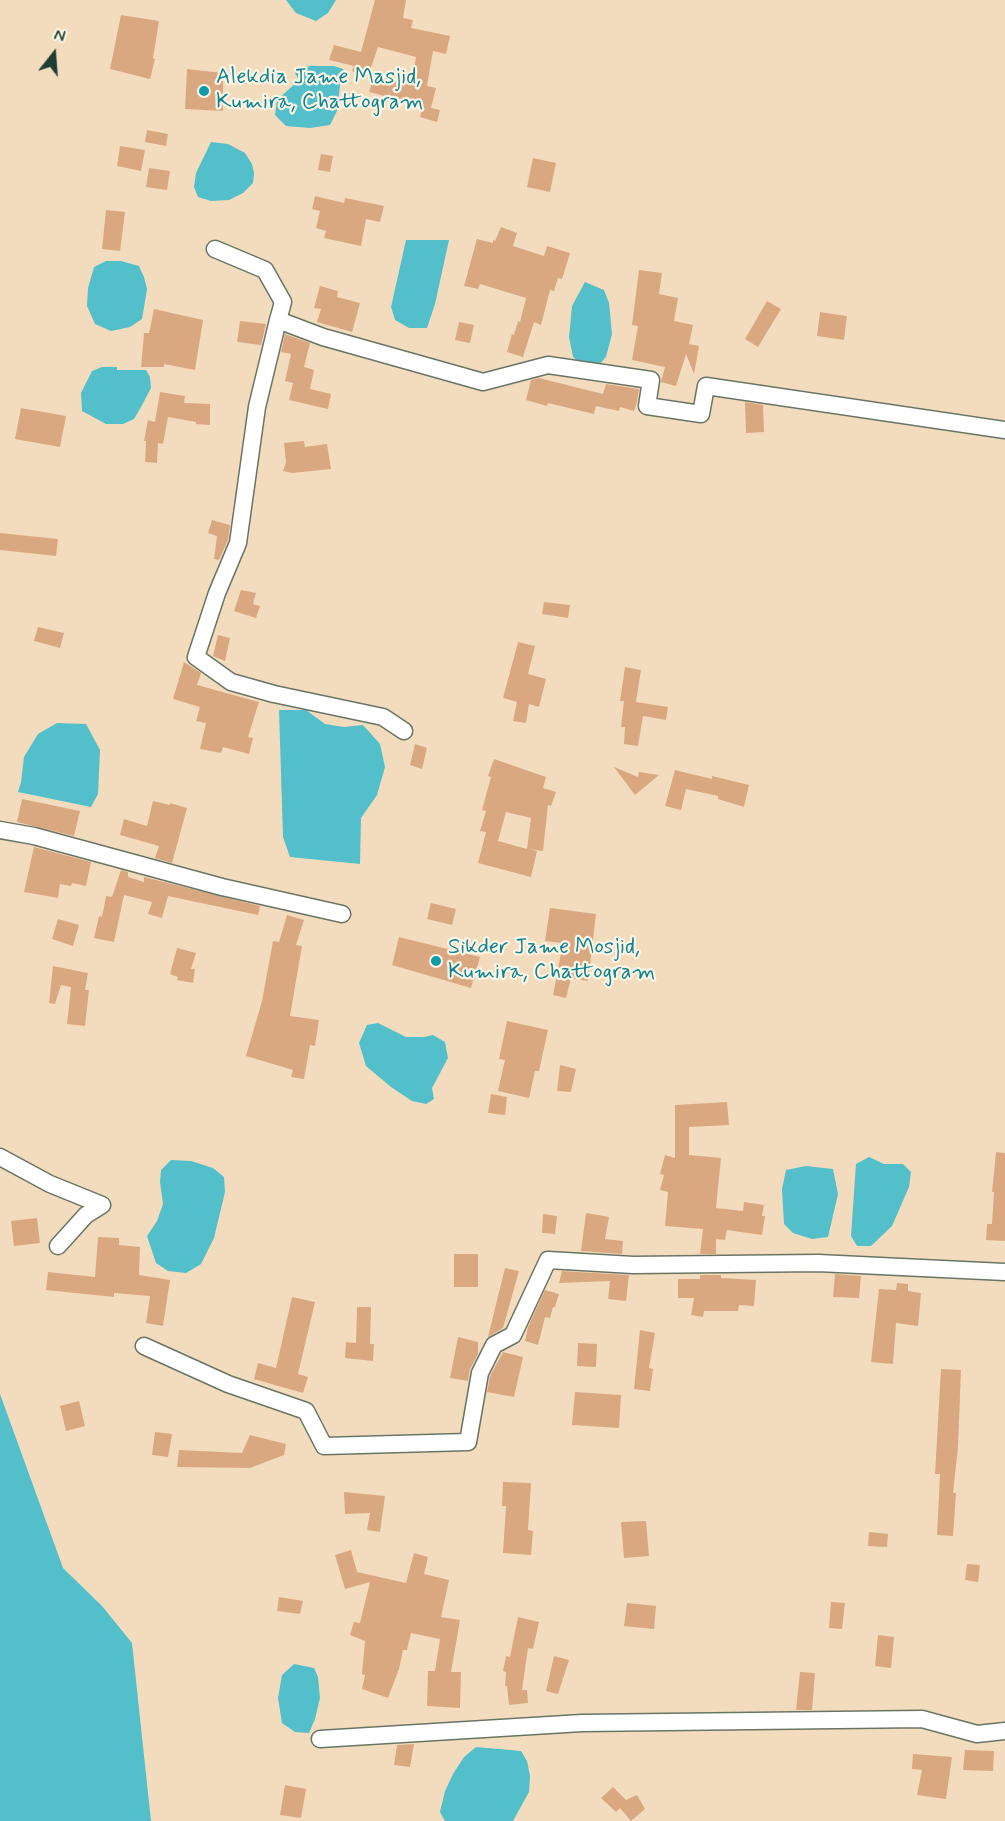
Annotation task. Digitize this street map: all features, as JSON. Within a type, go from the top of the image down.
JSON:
[{"type":"street","points":[[215,249],[265,270],[283,302],[257,407],[238,543],[217,593],[196,657],[231,682],[274,694],[383,717],[404,731]]},
{"type":"street","points":[[278,320],[323,337],[483,382],[548,365],[651,380],[647,406],[701,414],[706,386],[1005,430]]},
{"type":"street","points":[[0,830],[34,836],[222,887],[342,914]]},
{"type":"street","points":[[0,1157],[50,1184],[102,1205],[86,1215],[58,1246]]},
{"type":"street","points":[[144,1346],[228,1384],[306,1411],[324,1446],[468,1443],[480,1373],[494,1346],[513,1335],[548,1260],[633,1265],[829,1263],[1005,1272]]},
{"type":"street","points":[[320,1739],[582,1723],[922,1719],[977,1734],[1005,1731]]},
{"type":"water","points":[[286,0],[336,0],[328,13],[316,21],[296,13]]},
{"type":"water","points":[[334,66],[343,69],[348,78],[340,85],[337,111],[330,125],[310,128],[286,126],[275,115],[277,100],[299,80],[295,73],[299,68]]},
{"type":"water","points":[[211,142],[228,144],[245,153],[252,164],[253,183],[243,193],[229,200],[211,201],[198,197],[194,187],[196,173]]},
{"type":"water","points":[[406,240],[449,240],[435,304],[427,328],[409,328],[395,320],[391,307]]},
{"type":"water","points":[[106,261],[121,261],[139,266],[144,277],[147,289],[142,319],[130,327],[111,331],[95,324],[87,306],[88,288],[94,267]]},
{"type":"water","points":[[585,282],[604,290],[609,303],[612,334],[606,357],[599,365],[585,366],[573,357],[569,337],[572,306]]},
{"type":"water","points":[[102,367],[117,367],[117,370],[146,370],[150,377],[151,388],[134,419],[123,424],[106,424],[82,411],[81,393],[92,371]]},
{"type":"water","points":[[279,710],[306,710],[325,724],[344,727],[363,725],[380,744],[385,767],[377,795],[361,818],[360,864],[290,857],[283,837]]},
{"type":"water","points":[[57,723],[86,724],[100,750],[98,794],[91,807],[18,792],[24,757],[38,734]]},
{"type":"water","points":[[378,1023],[406,1037],[433,1035],[445,1042],[448,1058],[432,1088],[434,1099],[426,1104],[412,1101],[366,1066],[359,1043],[367,1025]]},
{"type":"water","points":[[869,1157],[884,1164],[903,1164],[911,1172],[909,1187],[892,1226],[871,1246],[857,1246],[851,1236],[856,1164]]},
{"type":"water","points":[[171,1160],[191,1161],[213,1168],[224,1177],[225,1192],[214,1238],[201,1264],[186,1273],[168,1271],[156,1263],[147,1236],[157,1221],[163,1204],[161,1170]]},
{"type":"water","points":[[806,1166],[833,1169],[838,1194],[828,1237],[812,1239],[793,1233],[784,1224],[782,1189],[786,1170]]},
{"type":"water","points":[[0,1394],[63,1568],[102,1606],[132,1643],[151,1821],[0,1821]]},
{"type":"water","points":[[294,1664],[314,1668],[318,1677],[320,1698],[309,1733],[295,1732],[282,1723],[278,1698],[282,1675]]},
{"type":"water","points":[[476,1747],[521,1751],[527,1761],[530,1776],[529,1792],[513,1821],[445,1821],[440,1812],[445,1791],[453,1774],[464,1757]]},
{"type":"building","points":[[375,0],[406,0],[403,18],[413,20],[411,28],[450,36],[446,54],[433,51],[427,86],[436,88],[431,108],[440,110],[437,122],[420,117],[423,106],[369,92],[374,75],[411,85],[416,57],[378,47],[368,76],[352,71],[354,66],[329,60],[334,45],[361,52]]},
{"type":"building","points":[[121,15],[159,21],[153,58],[155,59],[150,79],[110,69]]},
{"type":"building","name":"Alekdia Jame Masjid, Kumira, Chattogram","points":[[187,69],[223,73],[223,111],[185,109]]},
{"type":"building","points":[[147,130],[168,134],[166,146],[145,142]]},
{"type":"building","points":[[120,146],[145,150],[141,171],[117,166]]},
{"type":"building","points":[[321,154],[333,156],[330,172],[318,170]]},
{"type":"building","points":[[533,158],[556,163],[550,192],[527,187]]},
{"type":"building","points":[[149,168],[170,171],[167,190],[146,187]]},
{"type":"building","points":[[315,196],[344,203],[345,198],[384,206],[380,222],[366,219],[361,246],[324,238],[326,231],[316,228],[320,211],[312,209]]},
{"type":"building","points":[[106,210],[125,212],[120,251],[102,249]]},
{"type":"building","points":[[501,227],[517,233],[513,246],[544,256],[547,246],[570,253],[562,279],[558,278],[554,291],[550,290],[541,325],[534,322],[523,357],[507,352],[512,334],[514,335],[518,321],[520,322],[526,298],[480,284],[478,289],[464,286],[477,239],[493,243]]},
{"type":"building","points":[[639,270],[662,273],[659,294],[678,298],[674,321],[693,325],[689,344],[699,346],[694,374],[686,354],[676,386],[661,382],[665,367],[632,360],[638,326],[632,325]]},
{"type":"building","points":[[320,286],[338,291],[337,297],[360,303],[352,332],[317,322],[321,309],[314,308]]},
{"type":"building","points":[[767,301],[781,309],[758,347],[745,339]]},
{"type":"building","points":[[154,309],[203,320],[195,370],[164,364],[164,367],[141,367],[144,333],[149,333]]},
{"type":"building","points":[[820,312],[847,316],[844,340],[817,336]]},
{"type":"building","points":[[240,321],[266,324],[261,345],[237,342]]},
{"type":"building","points":[[459,322],[474,325],[470,343],[455,340]]},
{"type":"building","points":[[285,334],[310,343],[304,367],[314,370],[310,389],[331,394],[328,409],[289,400],[293,383],[285,381],[291,354],[281,352]]},
{"type":"building","points":[[539,378],[603,394],[606,384],[639,389],[637,402],[634,411],[620,407],[619,411],[596,406],[594,414],[526,400],[531,380]]},
{"type":"building","points":[[160,392],[185,396],[184,403],[210,404],[210,425],[168,417],[163,444],[158,443],[157,463],[145,462],[146,441],[144,441],[148,420],[155,422]]},
{"type":"building","points":[[745,402],[763,405],[764,432],[746,433]]},
{"type":"building","points":[[21,408],[66,416],[60,447],[15,439]]},
{"type":"building","points":[[304,441],[305,447],[327,444],[331,469],[292,473],[283,471],[286,462],[284,443]]},
{"type":"building","points":[[212,520],[230,525],[228,540],[219,560],[214,559],[217,536],[208,533]]},
{"type":"building","points":[[0,533],[58,539],[56,556],[0,550]]},
{"type":"building","points":[[241,590],[256,593],[253,604],[260,606],[256,618],[234,611]]},
{"type":"building","points":[[544,602],[570,605],[568,618],[542,614]]},
{"type":"building","points":[[38,627],[64,633],[60,648],[34,641]]},
{"type":"building","points":[[218,635],[230,638],[225,661],[213,656]]},
{"type":"building","points":[[518,642],[535,646],[528,674],[546,679],[539,707],[529,704],[526,723],[513,721],[517,702],[503,698]]},
{"type":"building","points":[[184,662],[201,673],[197,685],[259,702],[248,737],[253,738],[249,754],[223,747],[221,753],[200,749],[206,723],[196,721],[200,707],[173,699]]},
{"type":"building","points":[[625,667],[641,670],[636,702],[668,707],[666,720],[643,716],[638,746],[624,744],[625,727],[621,727],[624,701],[620,701]]},
{"type":"building","points":[[415,744],[427,748],[422,769],[410,765]]},
{"type":"building","points":[[494,759],[546,777],[543,788],[556,792],[551,806],[548,805],[543,851],[528,849],[537,851],[531,877],[478,863],[486,832],[480,831],[486,811],[482,810],[491,777],[488,776]],"holes":[[[506,812],[531,818],[527,849],[498,841]]]},
{"type":"building","points":[[614,767],[638,777],[639,772],[659,775],[635,795]]},
{"type":"building","points":[[675,770],[749,785],[744,807],[718,799],[718,796],[686,789],[681,810],[665,806]]},
{"type":"building","points":[[22,799],[80,811],[74,836],[17,822]]},
{"type":"building","points":[[153,801],[187,808],[172,863],[155,858],[159,846],[120,835],[124,819],[147,826]]},
{"type":"building","points":[[34,847],[91,862],[86,886],[72,883],[71,886],[60,884],[58,898],[24,892]]},
{"type":"building","points":[[121,870],[128,872],[128,877],[144,882],[144,877],[260,906],[258,915],[168,896],[162,918],[148,914],[152,902],[124,895],[114,942],[94,938],[99,916],[102,917],[106,896],[112,897]]},
{"type":"building","points":[[431,903],[456,909],[452,925],[427,919]]},
{"type":"building","points":[[550,908],[596,914],[588,981],[571,978],[566,998],[553,995],[563,943],[545,941]]},
{"type":"building","points":[[287,915],[304,920],[296,945],[302,946],[290,1016],[319,1020],[315,1046],[310,1045],[304,1079],[291,1077],[293,1070],[246,1056],[262,1001],[273,941],[279,942]]},
{"type":"building","points":[[58,919],[79,925],[73,946],[52,939]]},
{"type":"building","name":"Sikder Jame Mosjid, Kumira, Chattogram","points":[[399,937],[480,957],[471,988],[392,965]]},
{"type":"building","points":[[177,948],[196,953],[191,969],[195,969],[193,983],[177,980],[178,977],[170,974]]},
{"type":"building","points":[[53,966],[88,973],[85,990],[89,990],[85,1026],[67,1024],[71,987],[61,985],[55,1004],[49,1003]]},
{"type":"building","points":[[507,1021],[548,1030],[539,1071],[535,1071],[529,1098],[498,1091],[505,1060],[499,1059]]},
{"type":"building","points":[[560,1065],[576,1069],[571,1092],[557,1091]]},
{"type":"building","points":[[491,1094],[507,1097],[505,1115],[488,1113]]},
{"type":"building","points":[[727,1102],[729,1125],[689,1127],[689,1155],[721,1158],[716,1208],[743,1211],[744,1202],[764,1205],[762,1235],[727,1230],[725,1240],[716,1239],[716,1254],[700,1254],[703,1229],[665,1226],[668,1192],[660,1190],[664,1175],[660,1174],[665,1155],[675,1158],[675,1105]]},
{"type":"building","points":[[996,1152],[1005,1153],[1005,1241],[986,1240],[987,1224],[992,1224]]},
{"type":"building","points":[[586,1213],[609,1217],[605,1239],[623,1241],[622,1254],[581,1251]]},
{"type":"building","points":[[543,1214],[557,1216],[555,1234],[542,1233]]},
{"type":"building","points":[[37,1218],[40,1243],[14,1246],[11,1221]]},
{"type":"building","points":[[98,1237],[119,1238],[119,1245],[140,1247],[139,1275],[170,1280],[163,1326],[146,1323],[150,1296],[114,1293],[114,1297],[46,1290],[48,1272],[95,1277]]},
{"type":"building","points":[[454,1254],[478,1254],[478,1287],[454,1287]]},
{"type":"building","points":[[505,1268],[519,1271],[503,1328],[488,1337]]},
{"type":"building","points":[[562,1271],[629,1275],[626,1301],[608,1299],[610,1281],[559,1283]]},
{"type":"building","points":[[835,1274],[861,1276],[859,1298],[833,1297]]},
{"type":"building","points":[[700,1275],[721,1275],[721,1278],[756,1280],[754,1306],[739,1305],[738,1311],[704,1311],[703,1317],[691,1315],[694,1298],[678,1298],[678,1279],[700,1279]]},
{"type":"building","points":[[897,1283],[908,1284],[908,1291],[921,1293],[918,1326],[896,1323],[893,1364],[871,1362],[879,1289],[896,1290]]},
{"type":"building","points":[[545,1290],[559,1294],[550,1318],[545,1317],[538,1345],[525,1341],[528,1327]]},
{"type":"building","points":[[292,1297],[315,1302],[298,1374],[308,1377],[303,1393],[254,1379],[258,1363],[276,1368]]},
{"type":"building","points":[[357,1307],[371,1307],[370,1344],[374,1344],[373,1361],[345,1358],[346,1342],[356,1343]]},
{"type":"building","points":[[640,1330],[655,1333],[649,1368],[653,1369],[650,1391],[634,1389]]},
{"type":"building","points":[[458,1337],[478,1342],[478,1354],[470,1369],[468,1381],[450,1378]]},
{"type":"building","points":[[578,1343],[597,1344],[596,1367],[577,1366]]},
{"type":"building","points":[[503,1352],[523,1357],[514,1397],[487,1392],[490,1376]]},
{"type":"building","points":[[941,1369],[961,1370],[958,1447],[953,1493],[956,1493],[953,1536],[937,1535],[940,1474],[935,1474]]},
{"type":"building","points":[[575,1392],[621,1395],[619,1428],[572,1425]]},
{"type":"building","points":[[79,1401],[85,1426],[66,1431],[60,1406]]},
{"type":"building","points":[[155,1432],[172,1434],[168,1457],[152,1455]]},
{"type":"building","points":[[250,1435],[286,1444],[284,1455],[250,1468],[177,1467],[179,1450],[242,1453]]},
{"type":"building","points":[[503,1482],[531,1483],[528,1530],[533,1531],[531,1555],[503,1553],[506,1506],[502,1506]]},
{"type":"building","points":[[344,1492],[385,1496],[380,1532],[367,1530],[370,1513],[345,1514]]},
{"type":"building","points":[[646,1521],[649,1556],[624,1558],[621,1522]]},
{"type":"building","points":[[869,1532],[888,1534],[887,1547],[868,1546]]},
{"type":"building","points":[[351,1550],[357,1572],[406,1583],[414,1553],[428,1557],[424,1574],[449,1580],[441,1617],[460,1620],[451,1672],[461,1672],[460,1708],[427,1706],[428,1671],[435,1671],[440,1639],[411,1633],[407,1650],[403,1650],[399,1669],[388,1698],[362,1689],[365,1675],[362,1674],[365,1641],[350,1635],[354,1622],[360,1623],[370,1582],[345,1589],[335,1555]]},
{"type":"building","points":[[967,1564],[980,1565],[978,1582],[965,1580]]},
{"type":"building","points":[[279,1597],[303,1601],[300,1614],[277,1611]]},
{"type":"building","points":[[831,1602],[845,1603],[842,1629],[829,1628]]},
{"type":"building","points":[[627,1603],[656,1606],[654,1629],[624,1626]]},
{"type":"building","points":[[518,1617],[539,1622],[533,1649],[528,1648],[522,1690],[527,1690],[528,1703],[509,1705],[507,1686],[505,1686],[506,1672],[503,1671],[506,1656],[510,1657]]},
{"type":"building","points":[[878,1635],[894,1637],[891,1668],[875,1666]]},
{"type":"building","points":[[554,1656],[569,1660],[558,1694],[546,1691]]},
{"type":"building","points":[[800,1672],[815,1673],[812,1710],[796,1710]]},
{"type":"building","points":[[414,1744],[410,1767],[394,1765],[397,1745]]},
{"type":"building","points":[[965,1750],[994,1751],[993,1771],[963,1770]]},
{"type":"building","points":[[913,1754],[952,1757],[946,1799],[917,1795],[922,1770],[912,1769]]},
{"type":"building","points":[[285,1785],[306,1789],[301,1818],[280,1815]]},
{"type":"building","points":[[613,1787],[626,1800],[637,1795],[645,1809],[631,1821],[620,1808],[616,1812],[601,1798]]},
{"type":"place","name":"Alekdia Jame Masjid, Kumira, Chattogram","points":[[204,91]]},
{"type":"place","name":"Sikder Jame Mosjid, Kumira, Chattogram","points":[[436,961]]}]
